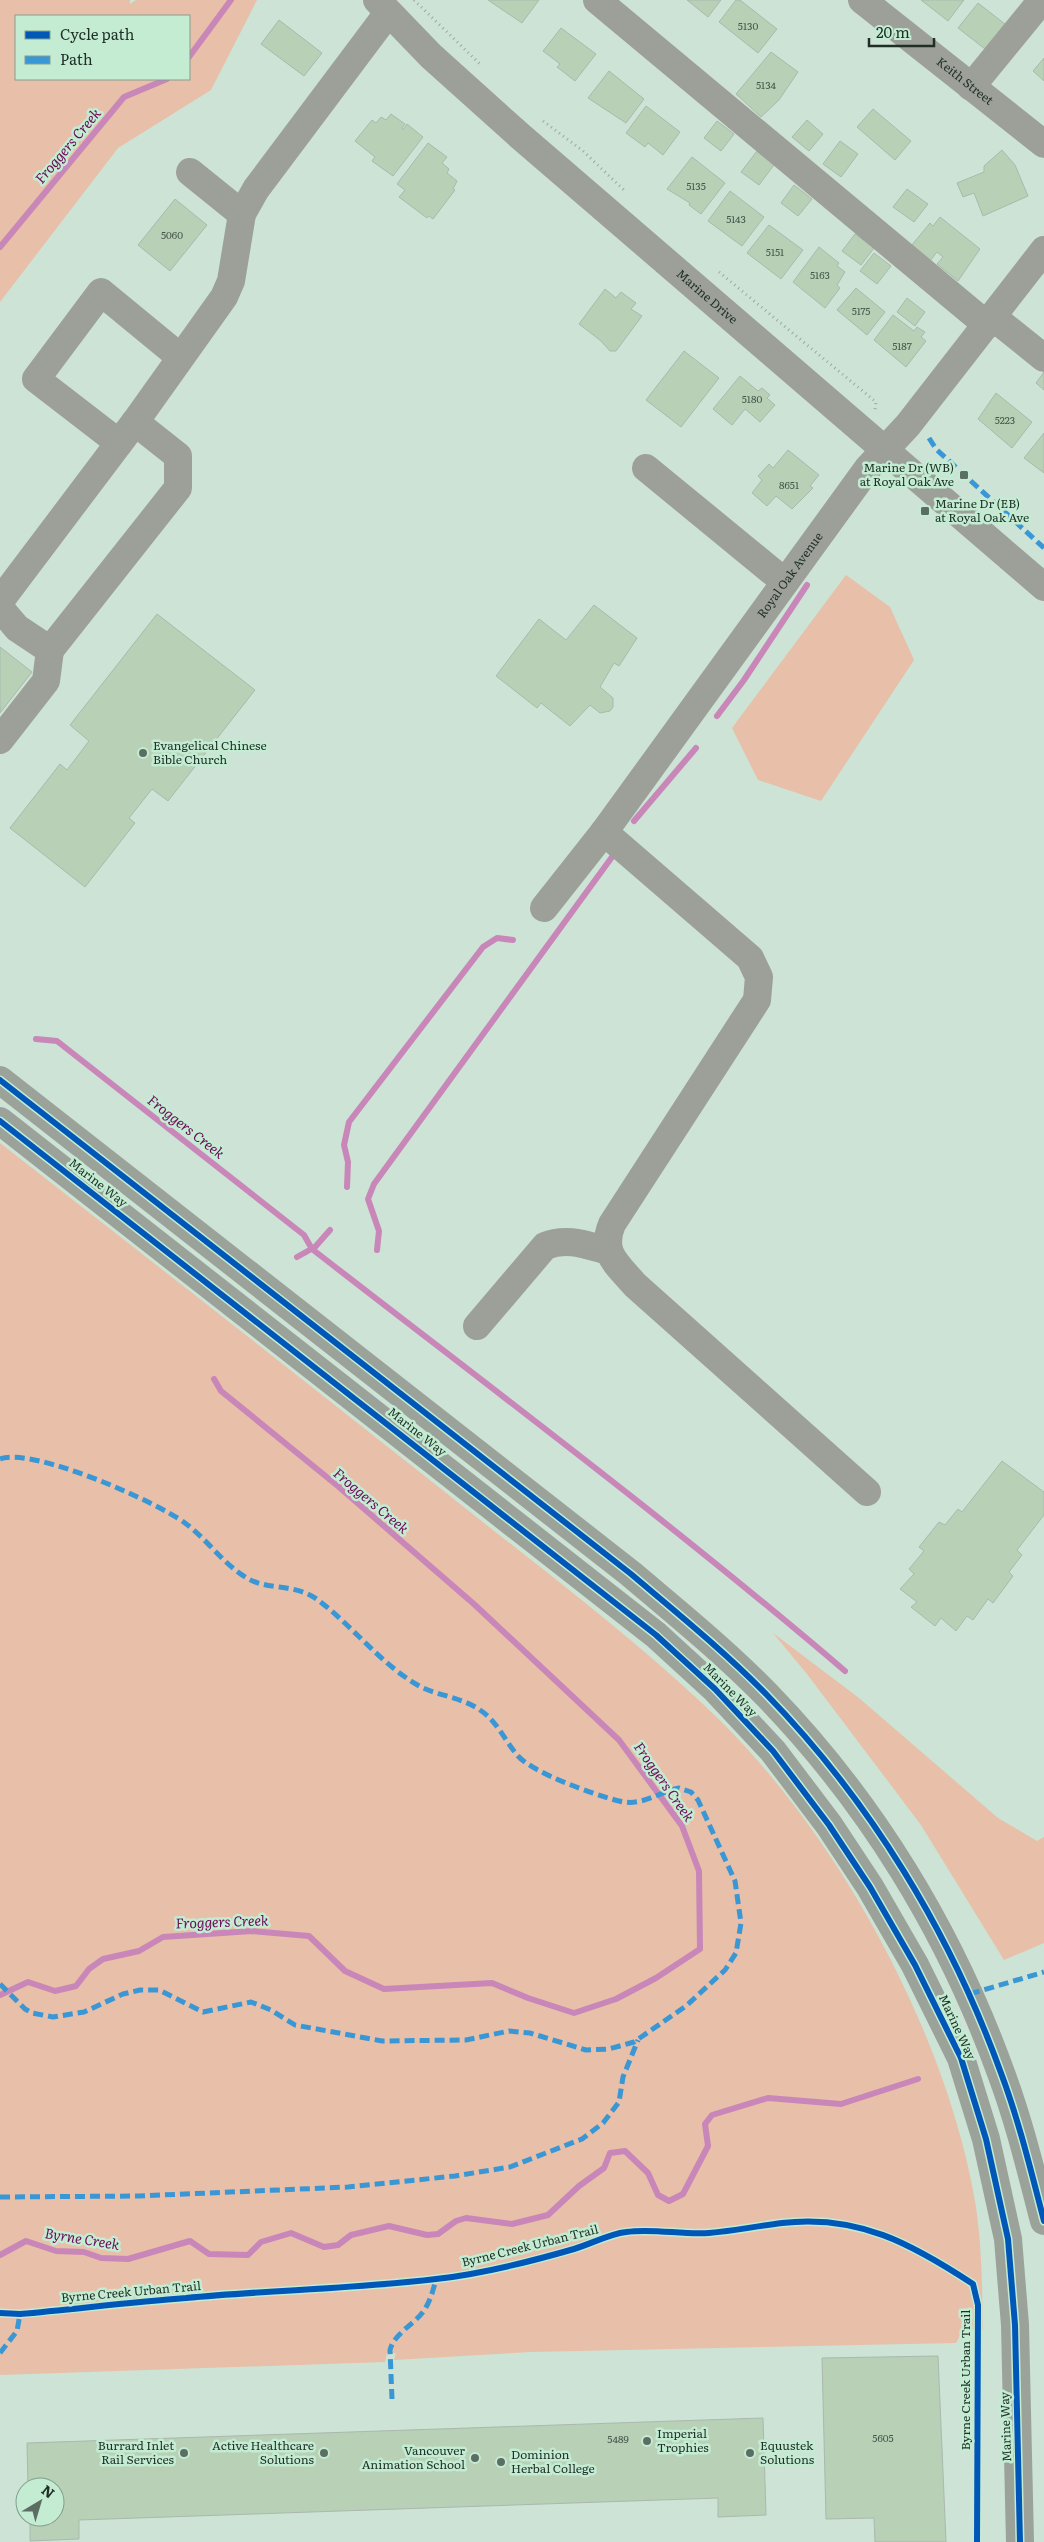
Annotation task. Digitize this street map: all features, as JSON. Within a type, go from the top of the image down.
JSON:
[{"type":"main road","name":"Marine Way","points":[[0,1080],[631,1574],[726,1654],[768,1695],[852,1793],[898,1858],[938,1929],[973,2001],[1002,2075],[1028,2157],[1044,2221]]},
{"type":"main road","name":"Marine Way","points":[[0,1121],[656,1635],[715,1689],[773,1751],[829,1824],[870,1887],[915,1964],[961,2058],[986,2139],[1008,2239],[1015,2325],[1020,2542]]},
{"type":"street","points":[[598,0],[990,321],[1044,358]]},
{"type":"street","name":"Keith Street","points":[[862,0],[1044,144]]},
{"type":"street","points":[[971,86],[1042,0]]},
{"type":"street","points":[[0,601],[127,433],[224,297],[231,281],[242,214],[256,189],[382,7]]},
{"type":"street","name":"Marine Drive","points":[[382,7],[431,56],[520,136],[1044,587]]},
{"type":"street","points":[[190,172],[242,214]]},
{"type":"street","name":"Royal Oak Avenue","points":[[544,908],[604,832],[868,468],[908,425],[1044,250]]},
{"type":"street","points":[[0,740],[46,680],[50,650],[178,488],[178,456],[127,433],[36,378],[102,292],[180,357]]},
{"type":"street","points":[[646,468],[785,582]]},
{"type":"street","points":[[0,608],[17,628],[50,650]]},
{"type":"street","points":[[604,832],[750,958],[760,977],[757,1000],[612,1224],[606,1238],[609,1251],[617,1264],[635,1285],[867,1492]]},
{"type":"street","points":[[477,1326],[545,1246],[557,1241],[573,1241],[609,1251]]},
{"type":"path","points":[[414,0],[484,68]]},
{"type":"path","points":[[538,117],[583,151],[633,199]]},
{"type":"path","points":[[716,269],[876,402],[875,410]]},
{"type":"shaded area","points":[[0,0],[130,0],[130,4],[136,0],[257,0],[211,90],[118,148],[0,302]]},
{"type":"shaded area","points":[[846,575],[890,607],[914,660],[821,801],[758,780],[732,728]]},
{"type":"shaded area","points":[[0,1143],[605,1619],[705,1706],[752,1754],[797,1809],[839,1869],[877,1933],[910,2000],[938,2067],[960,2135],[975,2201],[980,2249],[983,2330],[963,2330],[956,2343],[531,2352],[394,2360],[396,2353],[387,2353],[385,2362],[0,2375]]},
{"type":"shaded area","points":[[773,1633],[859,1698],[998,1818],[1037,1841],[1044,1837],[1044,1943],[1004,1960],[921,1825],[807,1674]]},
{"type":"building","points":[[488,0],[539,0],[522,23]]},
{"type":"building","points":[[687,0],[721,0],[708,17]]},
{"type":"building","points":[[736,0],[740,0],[777,29],[758,53],[719,22]]},
{"type":"building","points":[[921,0],[964,0],[948,21]]},
{"type":"building","points":[[978,3],[1005,24],[985,49],[958,28]]},
{"type":"building","points":[[279,20],[322,53],[304,76],[261,44]]},
{"type":"building","points":[[561,28],[596,54],[575,81],[557,67],[560,64],[543,51]]},
{"type":"building","points":[[771,52],[798,72],[779,100],[761,117],[736,94]]},
{"type":"building","points":[[1044,58],[1044,81],[1033,71]]},
{"type":"building","points":[[609,71],[644,99],[626,123],[588,98]]},
{"type":"building","points":[[646,106],[680,132],[663,155],[648,143],[645,147],[626,133]]},
{"type":"building","points":[[873,109],[911,141],[895,160],[857,127]]},
{"type":"building","points":[[391,114],[405,124],[402,128],[403,130],[407,124],[423,137],[393,176],[372,161],[375,157],[355,141],[372,120],[376,123],[381,117],[386,120]]},
{"type":"building","points":[[807,120],[823,134],[809,151],[792,137]]},
{"type":"building","points":[[717,121],[734,134],[721,151],[704,138]]},
{"type":"building","points":[[840,141],[858,154],[841,177],[823,164]]},
{"type":"building","points":[[428,143],[447,157],[442,163],[449,169],[447,173],[457,181],[453,189],[455,190],[433,219],[429,216],[427,218],[399,197],[405,190],[397,184]]},
{"type":"building","points":[[1002,150],[1015,165],[1028,196],[983,216],[974,193],[963,197],[957,183],[984,172],[984,166]]},
{"type":"building","points":[[757,151],[774,165],[759,185],[741,172]]},
{"type":"building","points":[[692,157],[725,183],[701,214],[689,205],[690,203],[667,189]]},
{"type":"building","points":[[794,185],[812,199],[798,216],[781,203]]},
{"type":"building","points":[[907,189],[928,204],[914,222],[893,207]]},
{"type":"building","points":[[730,191],[764,217],[742,246],[708,221]]},
{"type":"building","points":[[175,199],[207,225],[170,271],[138,245]]},
{"type":"building","points":[[940,217],[980,249],[958,281],[937,264],[943,257],[937,252],[930,261],[911,246],[930,223],[933,226]]},
{"type":"building","points":[[769,225],[803,250],[781,279],[747,253]]},
{"type":"building","points":[[855,234],[874,248],[861,265],[842,251]]},
{"type":"building","points":[[819,247],[839,263],[837,266],[845,272],[837,285],[840,288],[825,308],[793,282]]},
{"type":"building","points":[[874,253],[891,266],[877,284],[860,271]]},
{"type":"building","points":[[856,288],[885,312],[867,335],[837,310]]},
{"type":"building","points":[[605,289],[616,298],[621,292],[636,303],[631,309],[642,316],[616,351],[610,351],[601,341],[579,324]]},
{"type":"building","points":[[907,298],[925,312],[915,326],[897,312]]},
{"type":"building","points":[[893,315],[914,331],[917,327],[925,332],[921,337],[926,341],[906,367],[874,340]]},
{"type":"building","points":[[684,351],[719,378],[681,427],[646,400]]},
{"type":"building","points":[[1044,372],[1044,390],[1036,383]]},
{"type":"building","points":[[740,376],[758,391],[762,388],[770,395],[767,398],[775,405],[760,422],[745,409],[732,425],[713,409]]},
{"type":"building","points":[[996,393],[1032,422],[1012,448],[978,419]]},
{"type":"building","points":[[1044,433],[1044,473],[1024,458]]},
{"type":"building","points":[[788,450],[819,475],[810,486],[813,488],[792,509],[776,496],[767,506],[752,493],[762,480],[758,476],[769,464],[773,468]]},
{"type":"building","points":[[594,605],[637,638],[619,666],[614,663],[600,687],[613,698],[613,707],[610,711],[600,713],[590,705],[570,726],[541,703],[537,708],[496,676],[539,619],[566,640]]},
{"type":"building","name":"Evangelical Chinese Bible Church","points":[[157,614],[255,690],[168,801],[152,789],[129,818],[135,823],[85,887],[10,828],[60,764],[67,770],[89,741],[70,725]]},
{"type":"building","points":[[0,647],[32,672],[0,713]]},
{"type":"building","points":[[1002,1461],[1044,1492],[1044,1515],[1017,1550],[1022,1555],[1009,1572],[1013,1576],[993,1603],[988,1599],[973,1620],[967,1616],[956,1631],[941,1618],[935,1626],[911,1607],[917,1602],[900,1589],[914,1574],[909,1569],[924,1551],[919,1547],[939,1522],[945,1525],[958,1509],[962,1512]]},
{"type":"building","points":[[938,2356],[946,2542],[875,2542],[874,2518],[826,2519],[822,2358]]},
{"type":"building","points":[[763,2418],[766,2515],[718,2517],[718,2498],[79,2520],[79,2539],[30,2541],[30,2527],[65,2527],[65,2477],[28,2477],[27,2443]]},
{"type":"waterway","name":"Froggers Creek","points":[[190,56],[231,0]]},
{"type":"waterway","name":"Froggers Creek","points":[[0,247],[124,97],[165,80]]},
{"type":"waterway","points":[[717,716],[744,680],[807,585]]},
{"type":"waterway","points":[[634,821],[696,748]]},
{"type":"waterway","points":[[377,1250],[379,1231],[368,1199],[374,1184],[612,857]]},
{"type":"waterway","points":[[347,1187],[348,1162],[344,1145],[349,1122],[483,947],[497,938],[513,940]]},
{"type":"waterway","points":[[36,1039],[57,1041],[304,1235],[312,1249],[648,1510],[845,1671]]},
{"type":"waterway","points":[[297,1257],[315,1247],[330,1230]]},
{"type":"waterway","name":"Froggers Creek","points":[[0,1995],[28,1982],[55,1991],[76,1986],[89,1969],[103,1959],[139,1951],[163,1937],[252,1931],[309,1936],[345,1971],[384,1989],[492,1983],[528,1998],[574,2013],[616,1999],[656,1978],[700,1949],[699,1871],[682,1826],[619,1740],[475,1605],[339,1487],[221,1391],[214,1379]]},
{"type":"waterway","name":"Byrne Creek","points":[[0,2255],[26,2241],[56,2251],[84,2252],[101,2258],[128,2259],[190,2241],[209,2254],[248,2255],[261,2242],[291,2233],[324,2247],[338,2245],[351,2235],[389,2226],[427,2235],[438,2234],[456,2221],[466,2218],[512,2224],[548,2215],[579,2186],[604,2168],[610,2153],[625,2151],[648,2173],[658,2195],[669,2201],[683,2194],[708,2146],[705,2124],[712,2115],[768,2098],[841,2104],[918,2079]]},
{"type":"marked path","points":[[929,438],[936,449],[1044,548]]},
{"type":"marked path","points":[[0,1459],[16,1457],[65,1468],[94,1478],[170,1513],[193,1529],[230,1566],[247,1578],[264,1585],[301,1591],[318,1600],[380,1657],[407,1678],[421,1687],[480,1710],[496,1725],[518,1756],[526,1763],[550,1776],[595,1794],[627,1802],[643,1801],[679,1788],[691,1792],[698,1800],[735,1881],[741,1923],[736,1953],[725,1970],[686,2006],[634,2042],[609,2049],[586,2050],[530,2033],[509,2031],[466,2040],[382,2041],[295,2025],[271,2010],[251,2002],[203,2012],[159,1990],[140,1990],[123,1994],[84,2012],[53,2017],[32,2013],[25,2009],[0,1984]]},
{"type":"marked path","points":[[970,1994],[1044,1972]]},
{"type":"marked path","points":[[0,2197],[138,2196],[348,2187],[455,2176],[510,2167],[582,2139],[603,2123],[619,2102],[623,2077],[638,2040]]},
{"type":"marked path","points":[[392,2399],[390,2350],[392,2344],[423,2312],[436,2279]]},
{"type":"marked path","points":[[0,2353],[17,2331],[20,2314]]},
{"type":"cycle path","points":[[0,1080],[631,1574],[700,1632],[766,1694],[840,1779],[873,1824],[904,1871],[958,1969],[1001,2073],[1024,2146],[1044,2221]]},
{"type":"cycle path","points":[[0,1121],[656,1635],[715,1689],[773,1751],[829,1825],[870,1887],[915,1965],[961,2058],[986,2139],[1008,2239],[1015,2325],[1020,2542]]},
{"type":"cycle path","name":"Byrne Creek Urban Trail","points":[[0,2313],[20,2314],[165,2300],[374,2285],[454,2277],[523,2263],[574,2249],[613,2235],[636,2231],[709,2233],[810,2221],[860,2228],[906,2245],[928,2256],[973,2284],[978,2305],[977,2542]]},
{"type":"place","name":"Marine Dr (WB) at Royal Oak Ave","points":[[964,475]]},
{"type":"place","name":"Marine Dr (EB) at Royal Oak Ave","points":[[925,511]]},
{"type":"place","name":"Evangelical Chinese Bible Church","points":[[143,753]]},
{"type":"place","name":"Imperial Trophies","points":[[647,2441]]},
{"type":"place","name":"Burrard Inlet Rail Services","points":[[184,2453]]},
{"type":"place","name":"Active Healthcare Solutions","points":[[324,2453]]},
{"type":"place","name":"Equustek Solutions","points":[[750,2453]]},
{"type":"place","name":"Vancouver Animation School","points":[[475,2458]]},
{"type":"place","name":"Dominion Herbal College","points":[[501,2462]]}]
